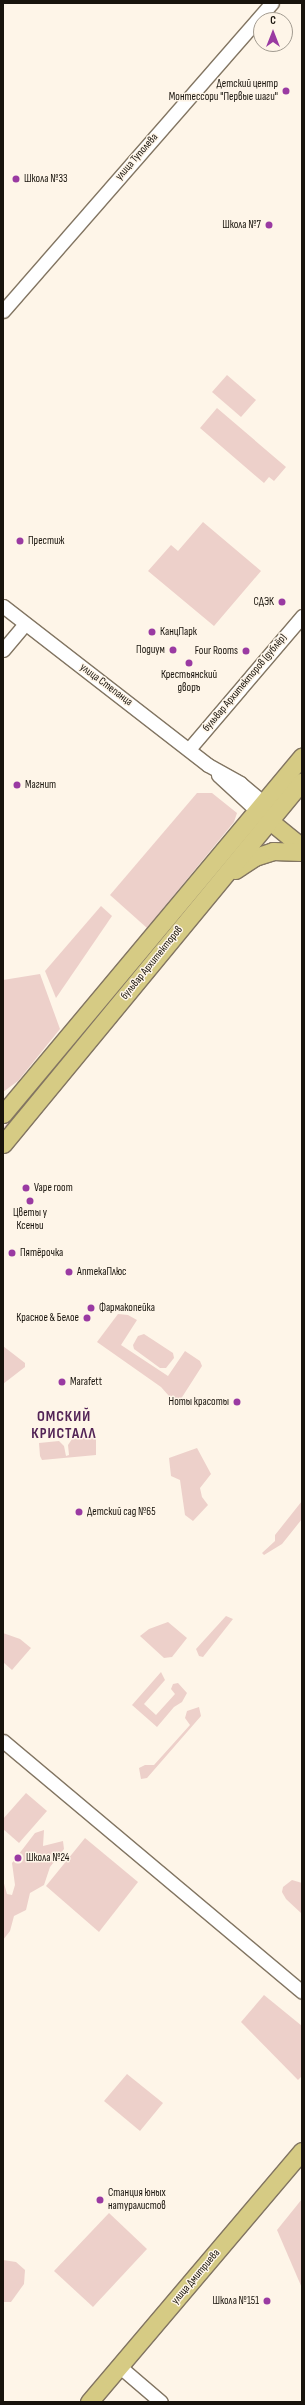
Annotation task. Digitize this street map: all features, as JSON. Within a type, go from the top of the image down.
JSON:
[{"type":"main road","name":"бульвар Архитекторов","points":[[5,1138],[217,884],[302,756]]},
{"type":"main road","name":"бульвар Архитекторов","points":[[3,1114],[266,811],[302,782]]},
{"type":"main road","points":[[266,811],[302,832]]},
{"type":"main road","points":[[266,811],[302,847]]},
{"type":"main road","points":[[217,884],[255,857],[278,850],[302,852]]},
{"type":"main road","points":[[3,1099],[31,1080]]},
{"type":"main road","name":"улица Дмитриева","points":[[89,2402],[302,2151]]},
{"type":"street","name":"улица Туполева","points":[[3,311],[272,3]]},
{"type":"street","name":"улица Степанца","points":[[3,606],[208,765],[240,783],[266,811]]},
{"type":"street","name":"бульвар Архитекторов (дублёр)","points":[[189,749],[302,616]]},
{"type":"street","points":[[3,650],[25,624]]},
{"type":"street","points":[[3,1741],[302,1992]]},
{"type":"street","points":[[119,2366],[161,2402]]},
{"type":"shaded area","points":[[227,375],[256,400],[241,417],[212,392]]},
{"type":"shaded area","points":[[217,408],[286,467],[274,481],[269,477],[264,483],[200,428]]},
{"type":"shaded area","points":[[203,522],[261,571],[214,626],[148,571],[171,545],[178,551]]},
{"type":"shaded area","points":[[197,793],[212,793],[237,813],[234,822],[147,928],[110,895]]},
{"type":"shaded area","points":[[250,827],[253,829],[7,1129],[4,1127]]},
{"type":"shaded area","points":[[101,906],[112,916],[56,998],[45,971]]},
{"type":"shaded area","points":[[40,974],[60,1029],[18,1081],[3,1092],[3,980]]},
{"type":"shaded area","points":[[118,1314],[128,1315],[137,1320],[121,1345],[168,1376],[185,1351],[200,1361],[202,1366],[177,1405],[161,1387],[97,1342]]},
{"type":"shaded area","points":[[144,1334],[173,1353],[174,1358],[166,1368],[160,1368],[134,1349],[133,1345],[138,1336]]},
{"type":"shaded area","points":[[3,1346],[25,1363],[25,1367],[3,1384]]},
{"type":"shaded area","points":[[96,1437],[96,1455],[42,1460],[40,1456],[39,1443],[59,1441],[64,1446],[66,1456],[69,1455],[68,1445],[72,1439]]},
{"type":"shaded area","points":[[197,1448],[211,1474],[200,1488],[202,1497],[208,1505],[193,1521],[185,1515],[180,1480],[171,1476],[169,1458]]},
{"type":"shaded area","points":[[302,1501],[302,1519],[282,1544],[264,1555],[262,1553],[275,1541],[275,1535]]},
{"type":"shaded area","points":[[226,1616],[233,1619],[203,1657],[199,1656],[196,1649]]},
{"type":"shaded area","points":[[168,1622],[187,1638],[172,1657],[164,1658],[140,1636],[149,1629]]},
{"type":"shaded area","points":[[3,1633],[20,1639],[31,1648],[12,1670],[3,1662]]},
{"type":"shaded area","points":[[161,1672],[165,1680],[144,1704],[156,1715],[175,1694],[171,1689],[173,1684],[178,1683],[187,1693],[182,1702],[174,1707],[157,1727],[132,1705]]},
{"type":"shaded area","points":[[199,1707],[201,1716],[147,1778],[141,1779],[139,1768],[145,1765],[154,1765],[190,1725],[185,1718],[187,1711]]},
{"type":"shaded area","points":[[26,1793],[47,1811],[19,1843],[3,1829],[3,1819]]},
{"type":"shaded area","points":[[44,1830],[43,1846],[63,1841],[64,1849],[50,1867],[44,1885],[30,1893],[26,1910],[14,1916],[10,1931],[3,1940],[3,1880],[7,1894],[12,1895],[15,1885],[12,1863],[35,1833]]},
{"type":"shaded area","points":[[85,1838],[138,1882],[99,1932],[46,1886]]},
{"type":"shaded area","points":[[292,1880],[302,1883],[302,1914],[286,1899],[282,1892],[283,1887]]},
{"type":"shaded area","points":[[264,1995],[302,2026],[302,2076],[298,2080],[241,2022]]},
{"type":"shaded area","points":[[127,2074],[163,2103],[140,2131],[104,2101]]},
{"type":"shaded area","points":[[302,2199],[302,2288],[277,2230]]},
{"type":"shaded area","points":[[109,2213],[147,2249],[93,2307],[54,2271]]},
{"type":"shaded area","points":[[3,2260],[16,2262],[25,2270],[24,2284],[11,2302],[3,2302]]},
{"type":"place","name":"Детский центр Монтессори \"Первые шаги\"","points":[[286,91]]},
{"type":"place","name":"Школа №33","points":[[16,179]]},
{"type":"place","name":"Школа №7","points":[[269,225]]},
{"type":"place","name":"Престиж","points":[[20,541]]},
{"type":"place","name":"СДЭК","points":[[282,602]]},
{"type":"place","name":"КанцПарк","points":[[152,632]]},
{"type":"place","name":"Подиум","points":[[173,650]]},
{"type":"place","name":"Four Rooms","points":[[246,651]]},
{"type":"place","name":"Крестьянский дворъ","points":[[189,663]]},
{"type":"place","name":"Магнит","points":[[17,785]]},
{"type":"place","name":"Vape room","points":[[26,1188]]},
{"type":"place","name":"Цветы у Ксеньи","points":[[30,1201]]},
{"type":"place","name":"Пятёрочка","points":[[12,1253]]},
{"type":"place","name":"АптекаПлюс","points":[[69,1272]]},
{"type":"place","name":"Фармакопейка","points":[[91,1308]]},
{"type":"place","name":"Красное & Белое","points":[[87,1318]]},
{"type":"place","name":"Marafett","points":[[62,1382]]},
{"type":"place","name":"Ноты красоты","points":[[237,1402]]},
{"type":"place","name":"Детский сад №65","points":[[79,1512]]},
{"type":"place","name":"Школа №24","points":[[18,1858]]},
{"type":"place","name":"Станция юных натуралистов","points":[[100,2200]]},
{"type":"place","name":"Школа №151","points":[[267,2301]]},
{"type":"district","name":"ОМСКИЙ КРИСТАЛЛ","points":[[64,1424]]}]
